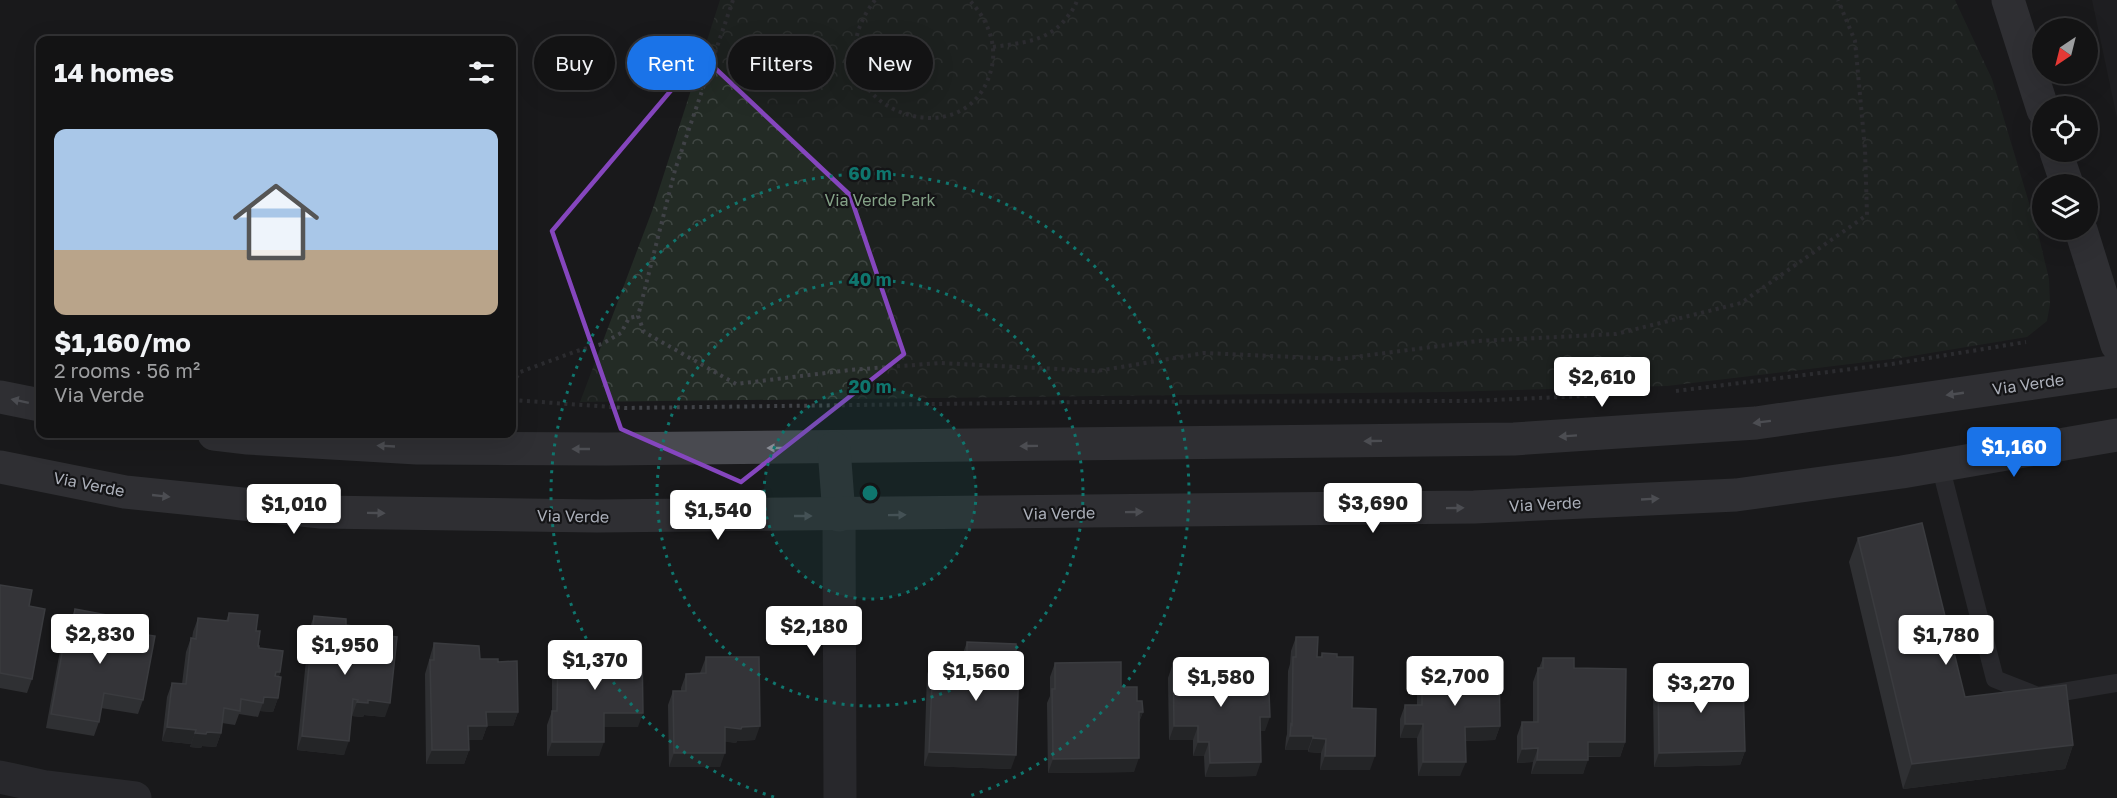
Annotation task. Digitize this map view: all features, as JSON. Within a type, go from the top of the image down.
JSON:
[{"type":"main road","points":[[2008,0],[2039,96]]},
{"type":"main road","points":[[2084,240],[2117,345]]},
{"type":"main road","name":"Via Verde","points":[[248,438],[417,448],[834,448],[1514,439],[1755,423],[2117,371]]},
{"type":"main road","points":[[0,397],[36,404]]},
{"type":"main road","name":"Via Verde","points":[[0,467],[125,492],[321,512],[597,516],[838,515],[1474,507],[1724,496],[1940,465],[2117,435]]},
{"type":"main road","points":[[834,448],[838,515]]},
{"type":"street","points":[[838,515],[840,798]]},
{"type":"street","points":[[0,777],[46,787],[135,798]]},
{"type":"lane","points":[[1940,465],[1995,679],[2038,696],[2117,683]]},
{"type":"path","points":[[733,0],[675,170],[638,316],[644,332],[736,384],[850,370],[940,363],[1097,371],[1204,353],[1339,360],[1478,340],[1616,334],[1741,303],[1866,215],[1865,149],[1855,41],[1838,0]]},
{"type":"path","points":[[875,0],[863,16],[856,33],[857,66],[873,97],[888,108],[923,118],[951,114],[967,108],[985,89],[992,69],[992,38],[981,15],[969,0]]},
{"type":"path","points":[[993,47],[1037,40],[1057,29],[1075,8],[1077,0]]},
{"type":"path","points":[[516,378],[520,372],[602,344],[621,333],[629,318],[638,316]]},
{"type":"path","points":[[1668,392],[1892,364],[2026,342]]},
{"type":"path","points":[[516,400],[626,408],[1087,402],[1470,401],[1610,395]]},
{"type":"highlighted area","points":[[701,55],[850,195],[904,354],[741,482],[621,429],[552,231]]},
{"type":"shaded area","points":[[2092,0],[2117,0],[2117,118],[2098,28],[2098,18],[2096,18]]},
{"type":"green space","name":"Via Verde Park","points":[[720,0],[1955,0],[1992,79],[2032,213],[2032,240],[2040,240],[2049,279],[2050,304],[2047,321],[2027,337],[1900,358],[1667,386],[1445,392],[580,402],[652,211],[691,90],[716,90],[716,36],[708,36]]},
{"type":"building","points":[[1922,523],[1965,697],[2066,685],[2073,745],[1912,764],[1858,538]]},
{"type":"building","points":[[0,585],[32,590],[29,606],[45,609],[32,679],[0,673]]},
{"type":"building","points":[[75,609],[118,617],[116,630],[155,636],[143,700],[104,693],[99,722],[51,714],[68,620],[73,621]]},
{"type":"building","points":[[229,613],[258,615],[256,631],[260,631],[259,648],[283,651],[280,672],[276,672],[275,676],[281,677],[278,698],[264,697],[263,703],[241,699],[240,711],[224,708],[221,733],[195,733],[196,730],[167,727],[172,683],[186,684],[191,638],[196,639],[198,618],[228,621]]},
{"type":"building","points":[[314,616],[346,619],[346,625],[352,626],[352,632],[397,637],[390,703],[368,700],[368,703],[357,702],[358,700],[353,699],[349,741],[302,736]]},
{"type":"building","points":[[1296,637],[1318,637],[1317,657],[1322,657],[1322,653],[1337,654],[1337,657],[1353,657],[1352,708],[1376,709],[1375,756],[1325,756],[1326,739],[1313,738],[1313,736],[1290,736]]},
{"type":"building","points":[[967,642],[1016,644],[1016,663],[1019,663],[1016,755],[929,752],[933,660],[967,661]]},
{"type":"building","points":[[434,643],[479,646],[480,659],[498,659],[498,662],[517,661],[518,712],[486,712],[487,726],[468,726],[469,750],[432,750],[430,660],[434,660]]},
{"type":"building","points":[[642,648],[643,713],[604,713],[604,742],[552,742],[552,711],[557,711],[558,649]]},
{"type":"building","points":[[706,657],[759,657],[760,726],[742,727],[741,729],[725,727],[725,753],[674,753],[673,691],[686,691],[686,674],[706,673]]},
{"type":"building","points":[[1543,658],[1574,658],[1574,668],[1626,669],[1625,742],[1588,742],[1588,760],[1537,760],[1538,748],[1522,749],[1522,722],[1538,722],[1538,668],[1543,668]]},
{"type":"building","points":[[1251,661],[1252,692],[1269,692],[1270,717],[1260,717],[1261,762],[1210,763],[1209,742],[1198,742],[1198,726],[1174,726],[1173,663]]},
{"type":"building","points":[[1121,662],[1121,687],[1137,687],[1137,701],[1142,701],[1143,712],[1139,712],[1139,758],[1053,759],[1052,689],[1055,689],[1055,663]]},
{"type":"building","points":[[1499,663],[1500,726],[1465,727],[1466,762],[1423,762],[1423,724],[1405,724],[1405,705],[1422,705],[1422,664]]},
{"type":"building","points":[[1713,673],[1713,681],[1716,681],[1716,677],[1731,676],[1732,679],[1743,680],[1745,751],[1659,753],[1658,680],[1674,680],[1674,674]]}]
